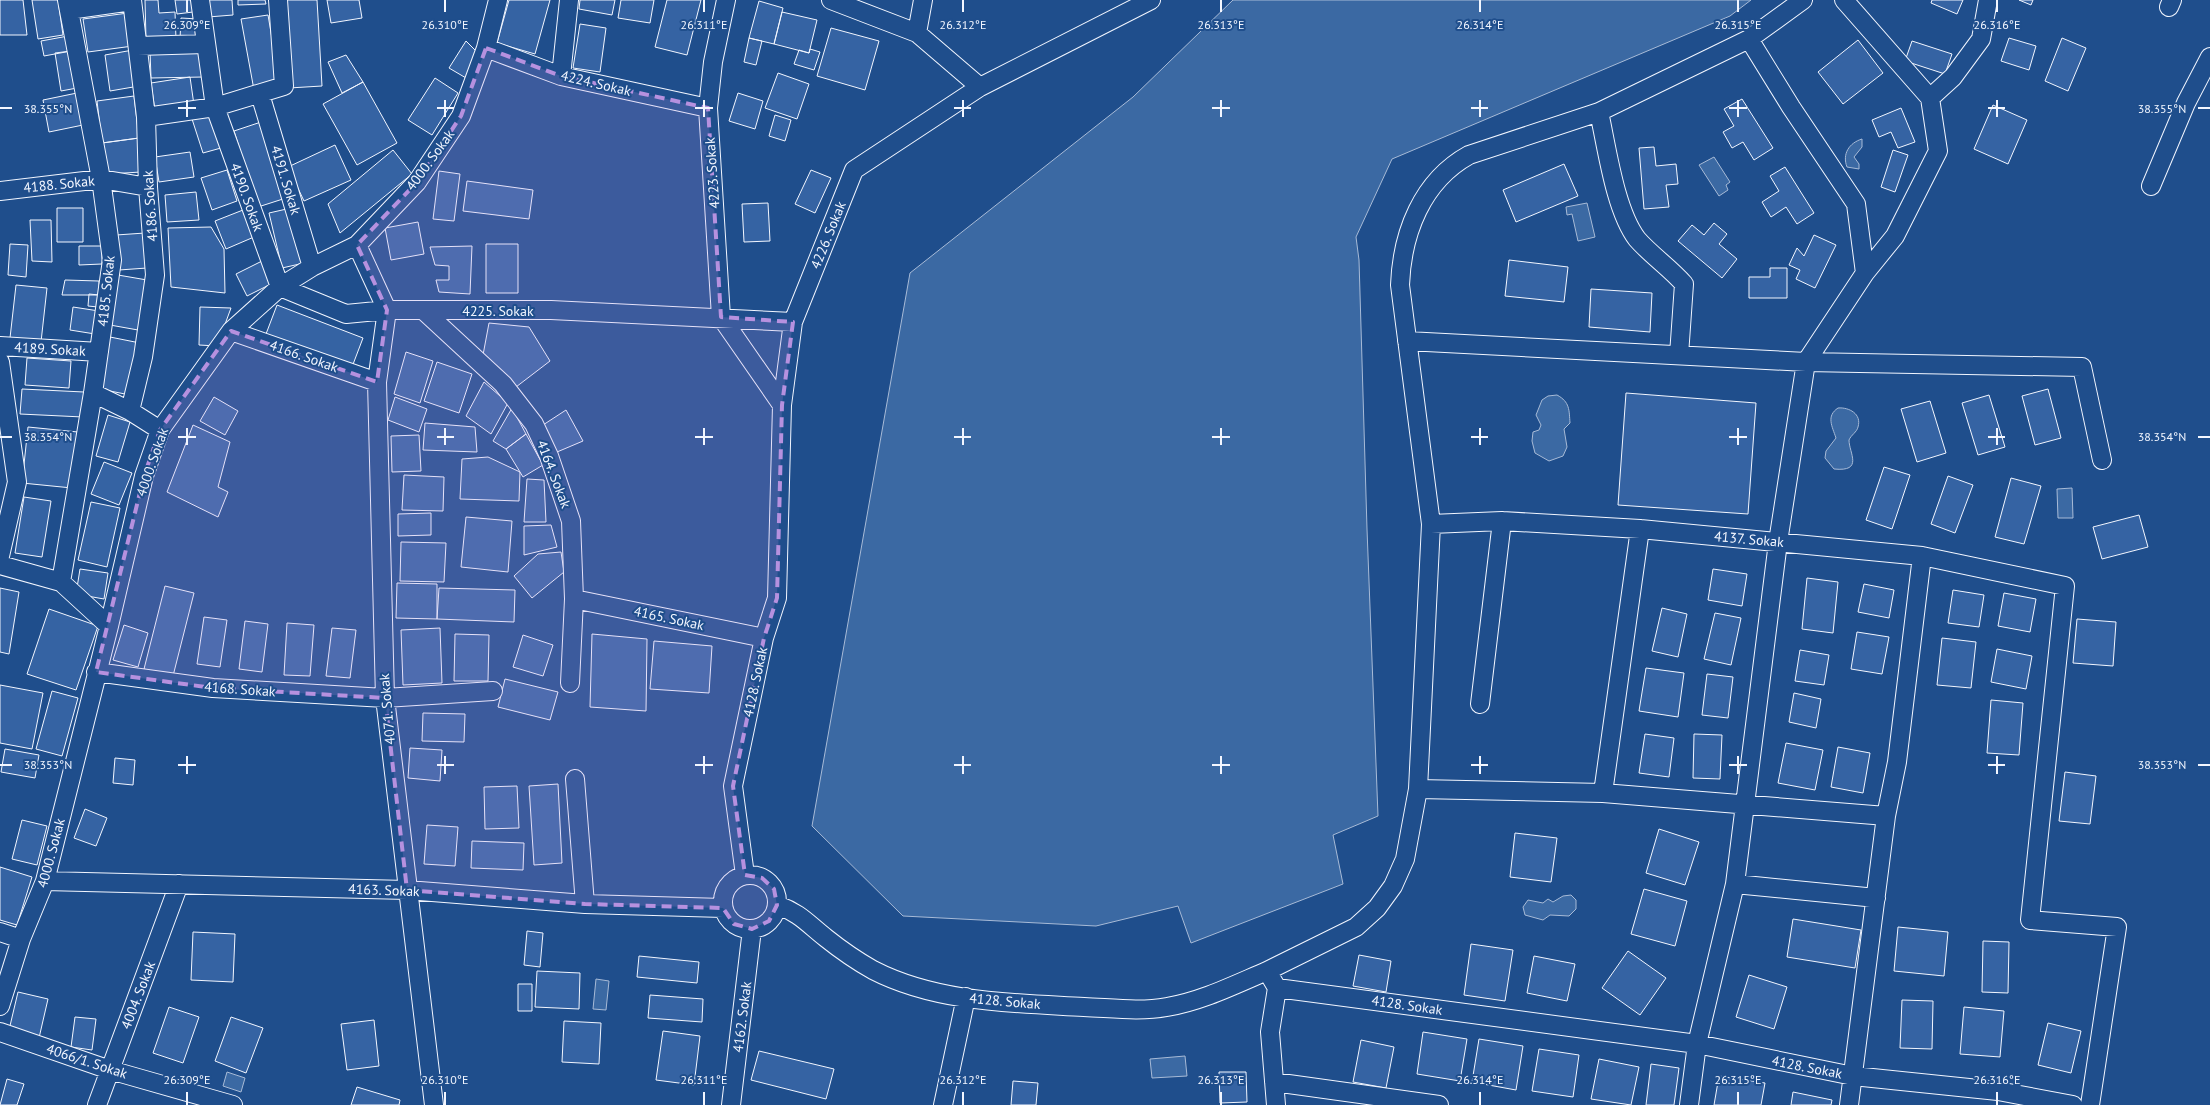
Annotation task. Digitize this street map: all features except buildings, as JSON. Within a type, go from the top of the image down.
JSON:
[{"type":"street","points":[[68,5],[132,0]]},
{"type":"street","name":"4186. Sokak","points":[[130,411],[142,357],[155,275],[148,187],[146,117],[132,0]]},
{"type":"street","name":"4190. Sokak","points":[[200,0],[215,107],[280,287]]},
{"type":"street","points":[[146,117],[215,107],[284,86],[278,0]]},
{"type":"street","name":"4000. Sokak","points":[[0,1006],[21,939],[45,881],[109,626],[144,476],[160,430],[231,331],[280,287],[312,267],[357,245],[416,182],[461,116],[486,48],[498,0]]},
{"type":"street","points":[[560,76],[569,0]]},
{"type":"street","name":"4223. Sokak","points":[[721,317],[708,108],[713,62],[726,0]]},
{"type":"street","points":[[831,0],[917,33],[980,87]]},
{"type":"street","points":[[917,33],[923,0]]},
{"type":"street","name":"4226. Sokak","points":[[764,638],[777,598],[782,404],[794,322],[854,170],[980,87],[1151,0]]},
{"type":"street","name":"4128. Sokak","points":[[777,904],[802,916],[849,956],[873,970],[903,983],[929,991],[966,998],[1139,1009],[1165,1008],[1190,1002],[1267,971],[1356,926],[1377,908],[1394,886],[1405,859],[1418,789],[1431,524],[1400,285],[1401,262],[1406,239],[1426,194],[1439,176],[1453,164],[1469,155],[1599,112],[1749,39],[1803,0]]},
{"type":"street","points":[[1689,1105],[1697,1044],[1735,884],[1778,542],[1806,362],[1865,273],[1895,236],[1938,152],[1930,98],[1844,0]]},
{"type":"street","points":[[1930,98],[1953,77],[1980,39],[1988,0]]},
{"type":"street","name":"4185. Sokak","points":[[61,582],[93,393],[112,260],[101,179],[68,5]]},
{"type":"street","points":[[1749,39],[1791,107],[1856,204],[1865,273]]},
{"type":"street","points":[[138,46],[205,44]]},
{"type":"street","name":"4224. Sokak","points":[[486,48],[560,76],[708,108]]},
{"type":"street","points":[[2151,186],[2186,103],[2210,57]]},
{"type":"street","name":"4191. Sokak","points":[[260,94],[312,267]]},
{"type":"street","points":[[1599,112],[1621,208],[1628,224],[1638,239],[1684,284],[1679,355]]},
{"type":"street","name":"4188. Sokak","points":[[0,190],[101,179],[148,187]]},
{"type":"street","points":[[357,245],[386,310]]},
{"type":"street","name":"4225. Sokak","points":[[280,287],[346,314],[386,310],[551,310],[794,322]]},
{"type":"street","name":"4071. Sokak","points":[[386,310],[377,382],[385,698],[434,1105]]},
{"type":"street","name":"4164. Sokak","points":[[424,311],[503,384],[534,424],[549,456],[571,521],[574,599],[570,683]]},
{"type":"street","points":[[721,317],[782,404]]},
{"type":"street","name":"4166. Sokak","points":[[231,331],[377,382]]},
{"type":"street","points":[[1407,341],[1806,362],[2082,368],[2102,460]]},
{"type":"street","name":"4189. Sokak","points":[[0,346],[99,352]]},
{"type":"street","points":[[0,362],[17,482],[0,556]]},
{"type":"street","points":[[93,393],[130,411],[160,430]]},
{"type":"street","points":[[1480,704],[1502,521]]},
{"type":"street","name":"4137. Sokak","points":[[1431,524],[1502,521],[1640,529],[1922,556],[2065,586],[2030,920],[2117,926],[2090,1105]]},
{"type":"street","points":[[1603,793],[1640,529]]},
{"type":"street","points":[[1849,1105],[1922,556]]},
{"type":"street","points":[[0,565],[61,582],[109,626]]},
{"type":"street","name":"4165. Sokak","points":[[574,599],[764,638]]},
{"type":"street","name":"4128. Sokak","points":[[745,875],[733,786],[764,638]]},
{"type":"street","name":"4168. Sokak","points":[[96,672],[213,688],[385,698],[493,691]]},
{"type":"street","points":[[575,779],[585,904]]},
{"type":"street","points":[[1418,789],[1603,793],[1886,816]]},
{"type":"street","points":[[745,875],[754,875],[769,882],[774,889],[777,904],[769,921],[752,929],[742,928],[734,924],[723,908],[723,899],[725,890],[731,882],[745,875]]},
{"type":"street","name":"4163. Sokak","points":[[45,881],[407,890],[585,904],[723,908]]},
{"type":"street","name":"4004. Sokak","points":[[96,1105],[180,884]]},
{"type":"street","points":[[1735,884],[1876,898]]},
{"type":"street","name":"4162. Sokak","points":[[732,1105],[752,929]]},
{"type":"street","points":[[0,932],[21,939]]},
{"type":"street","points":[[1267,971],[1277,988],[1270,1032],[1276,1105]]},
{"type":"street","name":"4128. Sokak","points":[[1277,988],[1697,1044],[1853,1076],[1996,1098],[2073,1105]]},
{"type":"street","points":[[943,1105],[966,998]]},
{"type":"street","name":"4066/1. Sokak","points":[[0,1032],[110,1070],[233,1105]]},
{"type":"street","points":[[1274,1082],[1439,1105]]},
{"type":"highlighted area","points":[[486,48],[561,76],[708,108],[721,317],[793,322],[782,405],[777,598],[764,638],[733,786],[745,875],[762,878],[774,889],[777,905],[769,921],[752,929],[734,924],[723,908],[585,904],[407,890],[385,698],[213,688],[96,672],[144,476],[160,430],[231,331],[377,382],[387,310],[357,245],[417,182],[461,116]]},
{"type":"water","points":[[1233,0],[1751,0],[1730,16],[1392,159],[1356,237],[1359,260],[1378,816],[1333,835],[1343,884],[1191,943],[1178,906],[1096,926],[903,916],[812,826],[910,273],[1133,97]]},
{"type":"water","points":[[1862,139],[1862,147],[1854,157],[1859,164],[1859,169],[1847,167],[1846,153],[1853,143]]},
{"type":"water","points":[[1714,157],[1730,182],[1726,185],[1728,190],[1719,196],[1699,165]]},
{"type":"water","points":[[1587,203],[1595,237],[1578,241],[1572,214],[1567,215],[1566,207]]},
{"type":"water","points":[[1557,395],[1567,404],[1570,423],[1564,429],[1567,447],[1563,456],[1549,461],[1535,453],[1532,441],[1533,432],[1539,430],[1541,425],[1536,415],[1542,400],[1548,396]]},
{"type":"water","points":[[1838,408],[1854,412],[1859,422],[1857,429],[1849,440],[1853,460],[1852,465],[1849,468],[1843,469],[1834,469],[1825,458],[1826,451],[1836,438],[1831,418],[1834,411]]},
{"type":"water","points":[[2072,488],[2073,518],[2058,518],[2057,489]]},
{"type":"water","points":[[1571,895],[1576,900],[1576,909],[1569,916],[1550,915],[1543,920],[1525,915],[1523,907],[1528,900],[1543,903],[1548,899],[1553,902],[1563,896]]},
{"type":"water","points":[[596,979],[609,981],[606,1010],[593,1009]]},
{"type":"water","points":[[1185,1056],[1187,1076],[1152,1078],[1150,1059]]},
{"type":"water","points":[[227,1072],[245,1078],[241,1092],[223,1086]]}]
